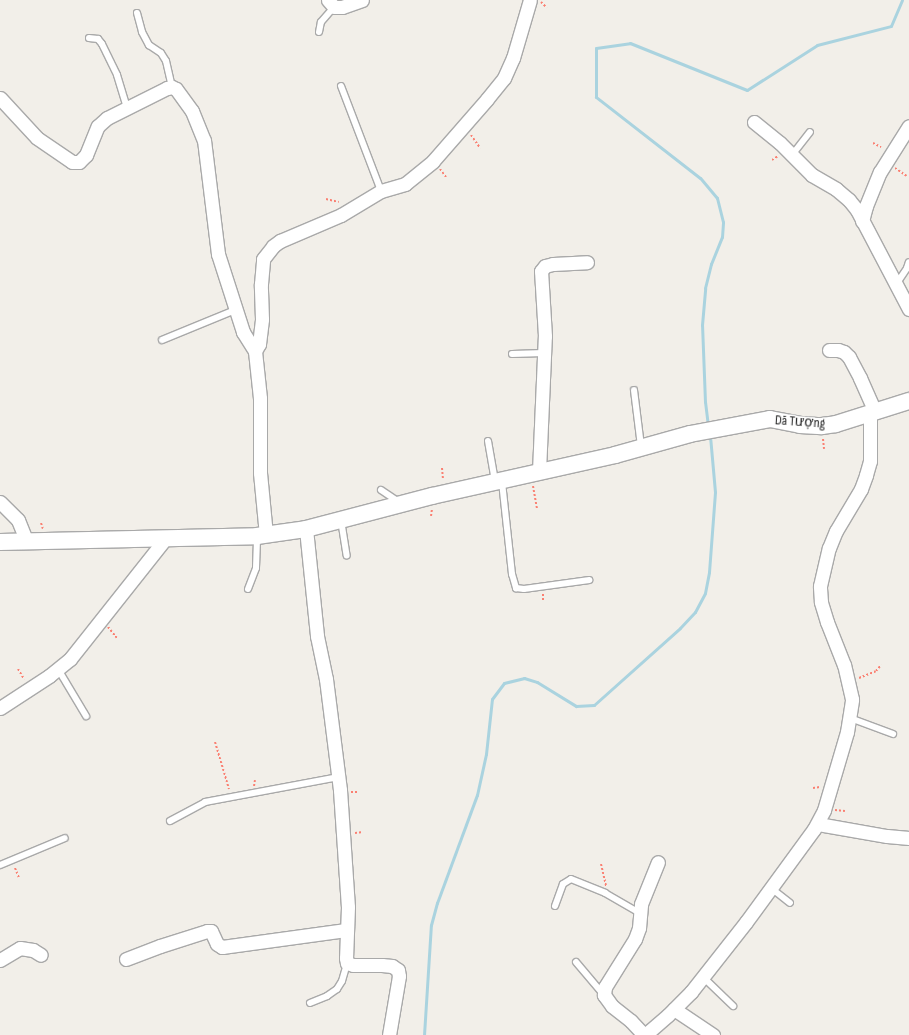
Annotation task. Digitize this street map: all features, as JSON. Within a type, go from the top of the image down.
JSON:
[{"type":"street","points":[[331,3],[342,7],[362,0]]},
{"type":"street","points":[[255,351],[259,344],[262,319],[261,267],[267,253],[280,241],[341,215],[381,191],[405,184],[433,161],[504,78],[513,58],[530,0]]},
{"type":"street","points":[[0,98],[37,138],[52,149],[76,162],[83,160],[98,126],[107,118],[172,87],[176,89],[192,111],[204,140],[218,254],[243,332],[255,351],[260,398],[262,535]]},
{"type":"street","points":[[754,122],[780,143],[812,175],[836,189],[849,200],[862,221],[909,309]]},
{"type":"street","points":[[862,221],[866,206],[880,172],[909,126]]},
{"type":"street","points":[[535,472],[544,353],[542,268],[553,264],[587,262]]},
{"type":"street","points":[[658,862],[639,913],[639,928],[635,939],[605,987],[604,995],[612,1006],[631,1021],[644,1035],[692,992],[772,888],[818,824],[842,752],[850,718],[852,699],[844,665],[827,622],[821,602],[820,586],[829,548],[836,531],[861,489],[866,475],[870,461],[872,413],[860,378],[849,357],[844,352],[829,350]]},
{"type":"street","name":"Dã Tượng","points":[[0,542],[26,540],[262,535],[306,529],[535,472],[615,455],[690,434],[770,419],[800,425],[822,426],[872,413],[909,401]]},
{"type":"street","points":[[0,502],[18,520],[26,540]]},
{"type":"street","points":[[306,529],[317,636],[326,679],[339,777],[348,907],[346,930],[347,963],[353,965],[392,966],[398,970],[399,976],[389,1035]]},
{"type":"street","points":[[0,708],[58,669],[77,652],[166,538]]},
{"type":"street","points":[[818,824],[887,836],[909,838]]},
{"type":"street","points":[[126,959],[207,931],[211,931],[217,944],[222,947],[346,930]]},
{"type":"street","points":[[0,960],[20,948],[33,950],[40,955]]},
{"type":"street","points":[[674,1009],[714,1035]]},
{"type":"lane","points":[[319,32],[321,22],[331,3]]},
{"type":"lane","points":[[137,13],[142,32],[149,45],[161,53],[166,62],[172,87]]},
{"type":"lane","points":[[89,38],[98,39],[102,44],[117,75],[128,108]]},
{"type":"lane","points":[[341,86],[381,191]]},
{"type":"lane","points":[[792,155],[810,132]]},
{"type":"lane","points":[[896,283],[907,268],[909,262]]},
{"type":"lane","points":[[162,340],[235,310]]},
{"type":"lane","points":[[512,354],[544,353]]},
{"type":"lane","points":[[634,390],[641,448]]},
{"type":"lane","points":[[488,441],[498,481],[512,574],[516,588],[524,589],[590,580]]},
{"type":"lane","points":[[381,490],[402,504]]},
{"type":"lane","points":[[341,520],[347,556]]},
{"type":"lane","points":[[248,589],[256,568],[262,535]]},
{"type":"lane","points":[[58,669],[86,716]]},
{"type":"lane","points":[[850,718],[893,734]]},
{"type":"lane","points":[[170,821],[205,802],[230,796],[339,777]]},
{"type":"lane","points":[[0,865],[65,838]]},
{"type":"lane","points":[[555,906],[563,884],[568,880],[575,879],[605,893],[639,913]]},
{"type":"lane","points":[[772,888],[790,903]]},
{"type":"lane","points":[[576,962],[604,995]]},
{"type":"lane","points":[[310,1003],[337,990],[342,981],[347,963]]},
{"type":"lane","points":[[703,977],[733,1006]]},
{"type":"path","points":[[538,0],[547,8]]},
{"type":"path","points":[[464,126],[480,148]]},
{"type":"path","points":[[535,472],[537,509]]},
{"type":"path","points":[[849,683],[876,671],[881,665]]},
{"type":"path","points":[[215,742],[230,796]]},
{"type":"path","points":[[601,864],[606,882],[605,893]]},
{"type":"waterway","points":[[708,426],[705,402],[702,325],[705,288],[711,264],[722,237],[723,222],[717,198],[700,178],[596,97],[596,48],[630,43],[747,90],[817,45],[891,26],[902,0]]},
{"type":"waterway","points":[[424,1035],[431,925],[437,903],[477,795],[486,754],[492,699],[504,683],[524,678],[537,682],[576,706],[594,705],[680,628],[695,612],[705,593],[709,572],[715,492],[710,436]]}]
